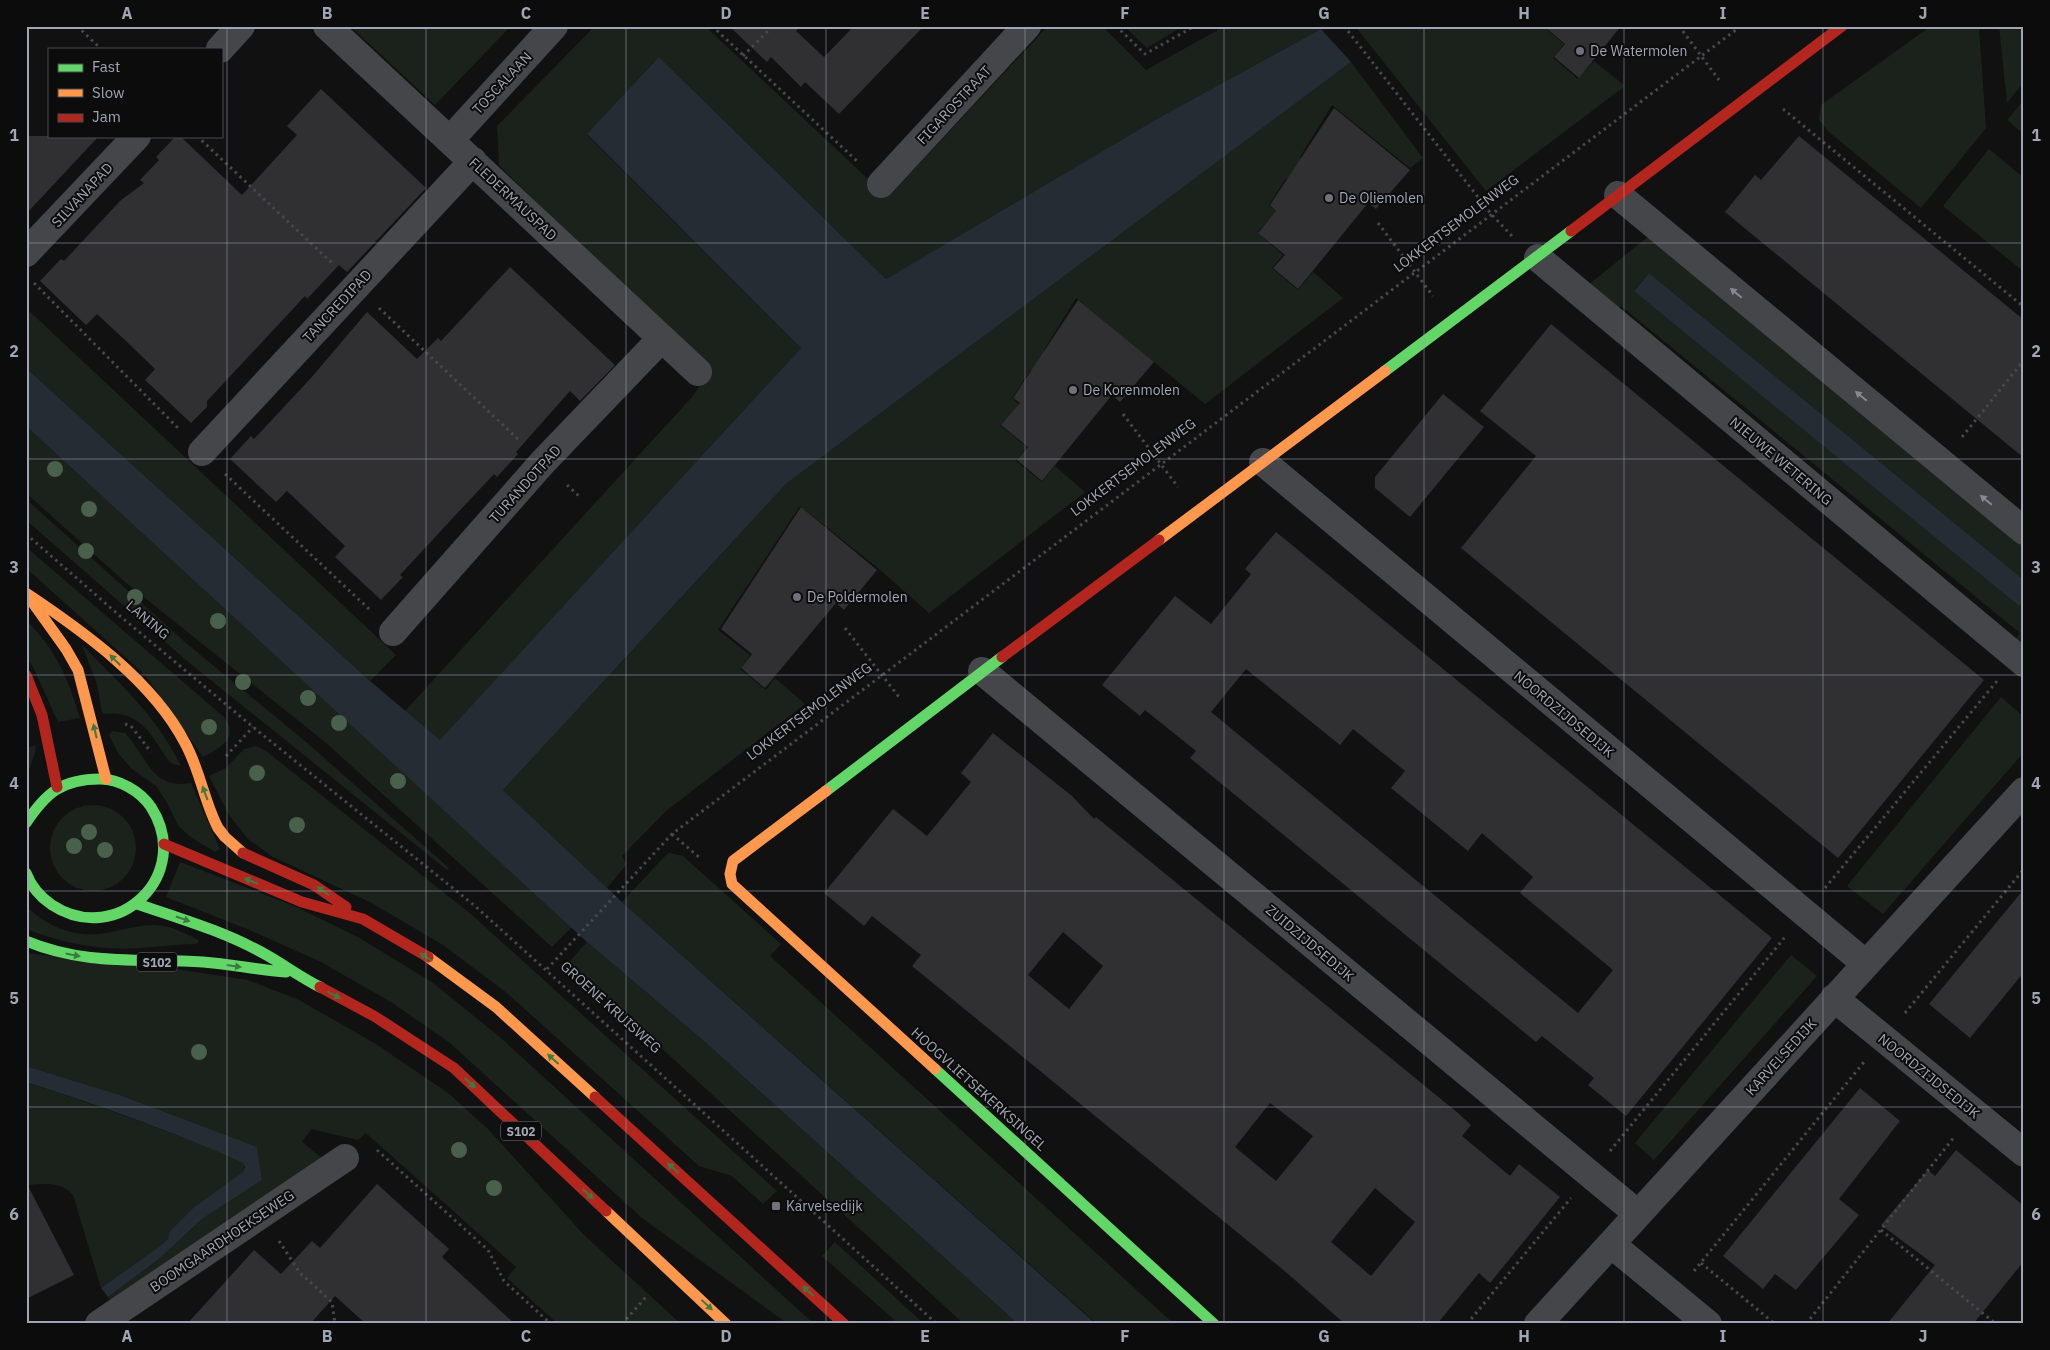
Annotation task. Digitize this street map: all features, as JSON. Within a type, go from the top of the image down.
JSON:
[{"type":"main road","points":[[917,720],[1538,258],[1618,195],[1737,105],[1760,90],[1842,26]]},
{"type":"main road","points":[[26,593],[66,649],[78,670],[106,779]]},
{"type":"main road","points":[[26,593],[69,621],[111,656],[169,716],[187,746],[215,820],[224,836],[238,850],[255,860],[316,886],[363,919],[432,960],[496,1007],[844,1324]]},
{"type":"main road","points":[[26,675],[33,686],[43,719],[57,787]]},
{"type":"main road","name":"HOOGVLIETSEKERKSINGEL","points":[[917,720],[732,861],[730,874],[732,884],[1214,1324]]},
{"type":"main road","points":[[26,823],[32,811],[43,797],[57,787],[74,780],[91,777],[106,779],[126,786],[147,803],[160,826],[164,844],[162,864],[156,883],[137,904],[109,917],[90,919],[70,916],[52,907],[27,876]]},
{"type":"main road","points":[[164,844],[302,902],[363,919]]},
{"type":"main road","name":"S102","points":[[137,904],[208,928],[270,957],[291,972],[374,1016],[454,1068],[726,1324]]},
{"type":"main road","name":"S102","points":[[26,941],[68,955],[105,962],[202,962],[291,972]]},
{"type":"street","points":[[221,48],[241,26]]},
{"type":"street","name":"FLEDERMAUSPAD","points":[[328,26],[698,372]]},
{"type":"street","name":"TOSCALAAN","points":[[450,140],[554,26]]},
{"type":"street","name":"FIGAROSTRAAT","points":[[881,184],[1027,26]]},
{"type":"street","name":"SILVANAPAD","points":[[26,254],[135,138]]},
{"type":"street","name":"TANCREDIPAD","points":[[202,452],[473,161]]},
{"type":"street","points":[[1618,195],[2024,531]]},
{"type":"street","name":"NIEUWE WETERING","points":[[1538,258],[2020,661]]},
{"type":"street","name":"TURANDOTPAD","points":[[393,632],[543,462],[661,339]]},
{"type":"street","name":"NOORDZIJDSEDIJK","points":[[1263,462],[1866,964]]},
{"type":"street","name":"ZUIDZIJDSEDIJK","points":[[982,671],[1638,1214]]},
{"type":"street","name":"KARVELSEDIJK","points":[[1538,1324],[2024,791]]},
{"type":"street","name":"NOORDZIJDSEDIJK","points":[[1834,998],[2024,1153]]},
{"type":"street","name":"BOOMGAARDHOEKSEWEG","points":[[99,1324],[345,1158]]},
{"type":"street","points":[[1611,1244],[1708,1324]]},
{"type":"path","points":[[77,26],[101,48]]},
{"type":"path","points":[[712,26],[881,184]]},
{"type":"path","points":[[744,56],[773,26]]},
{"type":"path","points":[[1116,26],[1145,54],[1195,26]]},
{"type":"path","points":[[1344,26],[1492,215],[1522,246],[1538,258]]},
{"type":"path","points":[[1679,26],[1737,105]]},
{"type":"path","name":"LOKKERTSEMOLENWEG","points":[[547,969],[672,834],[1741,26]]},
{"type":"path","points":[[1760,90],[2024,307]]},
{"type":"path","points":[[199,138],[580,497]]},
{"type":"path","points":[[1378,223],[1452,322]]},
{"type":"path","points":[[1942,463],[2024,360]]},
{"type":"path","points":[[1123,414],[1197,512]]},
{"type":"path","name":"LANING","points":[[26,534],[252,727]]},
{"type":"path","points":[[845,628],[917,720]]},
{"type":"path","points":[[1467,1324],[1804,914],[2020,661]]},
{"type":"path","name":"GROENE KRUISWEG","points":[[252,727],[475,906],[547,969],[937,1324]]},
{"type":"path","points":[[1674,1296],[2024,869]]},
{"type":"path","points":[[1806,1324],[1974,1112]]},
{"type":"path","points":[[345,1158],[368,1141],[488,1250],[504,1281],[551,1324]]},
{"type":"path","points":[[253,1220],[281,1243],[300,1273],[332,1302],[335,1324]]},
{"type":"path","points":[[1881,1230],[1996,1324]]},
{"type":"path","points":[[1701,1263],[1775,1324]]},
{"type":"path","points":[[622,1324],[646,1297]]},
{"type":"shaded area","points":[[350,26],[511,26],[435,105]]},
{"type":"shaded area","points":[[595,26],[705,26],[885,195],[892,193],[1048,26],[1102,26],[1146,70],[1225,26],[1319,26],[1321,29],[1155,120],[886,279],[659,57],[587,135],[801,348],[440,741],[404,712],[692,397],[706,377],[699,363],[499,165],[497,126]]},
{"type":"shaded area","points":[[1124,26],[1183,26],[1147,48]]},
{"type":"shaded area","points":[[1355,26],[1543,26],[1564,44],[1553,58],[1578,79],[1594,61],[1625,86],[1486,191]]},
{"type":"shaded area","points":[[1931,26],[1979,26],[1986,128],[1921,208],[1829,132],[1819,120],[1821,105]]},
{"type":"shaded area","points":[[1999,26],[2024,26],[2024,82],[2007,103]]},
{"type":"shaded area","points":[[1321,29],[1351,62],[787,483],[503,790],[622,902],[1096,1324],[1018,1324],[705,1042],[587,942],[26,426],[26,368],[370,681],[440,740],[801,348],[587,134],[659,57],[886,279],[1155,120]]},
{"type":"shaded area","points":[[1351,62],[1423,158],[1410,168],[1332,105],[1300,157],[1308,164],[1291,182],[1286,178],[1269,205],[1277,212],[1257,232],[1283,255],[1272,268],[1298,290],[1313,272],[1343,298],[1205,404],[1076,298],[1044,350],[1052,357],[1034,374],[1030,371],[1012,398],[1021,406],[1000,425],[1027,447],[1016,461],[1042,482],[1055,466],[1085,492],[929,613],[879,569],[800,506],[718,630],[750,655],[740,669],[766,690],[775,678],[805,704],[666,811],[622,856],[627,864],[607,888],[503,790],[787,483]]},
{"type":"shaded area","points":[[2024,100],[2024,134],[2007,120]]},
{"type":"shaded area","points":[[1989,149],[2024,178],[2024,272],[1943,206]]},
{"type":"shaded area","points":[[1650,235],[2024,542],[2024,580],[1649,273],[1634,290],[2019,606],[2024,600],[2024,652],[2012,643],[2020,633],[1621,306],[1612,316],[1581,291]]},
{"type":"shaded area","points":[[1649,273],[2024,580],[2024,600],[2019,606],[1634,291]]},
{"type":"shaded area","points":[[26,308],[396,655],[370,681],[26,368]]},
{"type":"shaded area","points":[[26,426],[572,927],[552,947],[325,742],[125,582],[26,493]]},
{"type":"shaded area","points":[[26,499],[186,643],[305,741],[449,868],[447,870],[187,661],[26,520]]},
{"type":"shaded area","points":[[26,547],[224,717],[230,731],[226,742],[203,757],[145,675],[26,568]]},
{"type":"shaded area","points":[[26,620],[45,642],[60,665],[80,718],[58,722],[32,665],[26,657]]},
{"type":"shaded area","points":[[82,645],[137,701],[160,731],[181,766],[169,761],[150,733],[136,720],[116,714],[103,714],[97,684]]},
{"type":"shaded area","points":[[2001,697],[2024,717],[2024,752],[1883,914],[1847,886]]},
{"type":"shaded area","points":[[112,731],[125,733],[158,776],[178,784],[191,783],[220,849],[215,852],[189,836],[178,825],[156,786],[132,769],[118,753],[109,735]]},
{"type":"shaded area","points":[[35,745],[36,749],[26,779],[26,749]]},
{"type":"shaded area","points":[[256,746],[266,751],[472,915],[777,1191],[763,1204],[732,1176],[699,1166],[507,993],[443,945],[370,902],[273,857],[248,839],[229,815],[209,776],[226,768],[244,749]]},
{"type":"shaded area","points":[[93,805],[110,808],[124,817],[133,831],[136,848],[133,865],[124,879],[110,888],[93,891],[76,888],[62,879],[53,865],[50,848],[53,831],[62,817],[76,808]]},
{"type":"shaded area","points":[[669,853],[683,856],[781,944],[770,956],[1174,1324],[1097,1324],[622,902]]},
{"type":"shaded area","points":[[180,862],[294,906],[358,937],[433,983],[501,1038],[814,1324],[788,1324],[642,1218],[450,1043],[391,1002],[321,962],[247,929],[166,897]]},
{"type":"shaded area","points":[[26,906],[50,924],[79,934],[99,934],[139,926],[156,925],[173,928],[199,940],[198,943],[194,944],[125,949],[82,945],[26,929]]},
{"type":"shaded area","points":[[587,942],[705,1042],[1018,1324],[964,1324],[568,963]]},
{"type":"shaded area","points":[[26,953],[182,970],[248,980],[299,1000],[376,1044],[448,1093],[488,1129],[585,1236],[681,1324],[605,1324],[602,1321],[599,1324],[558,1324],[507,1278],[516,1267],[366,1133],[358,1140],[311,1129],[302,1142],[326,1161],[111,1301],[108,1297],[159,1259],[202,1219],[262,1180],[257,1147],[120,1095],[26,1066]]},
{"type":"shaded area","points":[[1791,955],[1817,976],[1654,1160],[1635,1143]]},
{"type":"shaded area","points":[[26,1066],[120,1095],[257,1147],[262,1180],[202,1219],[159,1259],[108,1297],[101,1288],[160,1246],[168,1239],[170,1231],[193,1208],[243,1172],[245,1167],[243,1163],[217,1151],[163,1130],[26,1082]]},
{"type":"shaded area","points":[[26,1082],[136,1120],[217,1151],[244,1163],[244,1172],[193,1208],[170,1231],[168,1239],[160,1246],[101,1288],[73,1195],[58,1185],[26,1185]]},
{"type":"shaded area","points":[[835,1242],[924,1324],[899,1324],[822,1256]]},
{"type":"building","points":[[729,26],[801,26],[796,31],[824,57],[854,26],[924,26],[839,114],[805,82],[801,87],[771,57],[767,62]]},
{"type":"building","name":"De Watermolen","points":[[1544,26],[1621,26],[1579,78],[1554,57],[1565,44]]},
{"type":"building","points":[[321,89],[426,188],[347,272],[339,265],[307,299],[305,296],[207,401],[207,407],[191,423],[145,380],[155,369],[126,341],[97,314],[86,325],[40,281],[61,259],[64,261],[120,201],[144,183],[140,180],[159,160],[156,157],[174,138],[182,138],[242,195],[297,135],[287,126]]},
{"type":"building","name":"De Oliemolen","points":[[1334,108],[1410,170],[1376,209],[1368,203],[1298,289],[1273,268],[1285,255],[1258,233],[1276,211],[1270,205]]},
{"type":"building","points":[[26,136],[97,138],[26,214]]},
{"type":"building","points":[[1799,136],[2024,320],[2024,458],[1725,212],[1755,175],[1761,180]]},
{"type":"building","points":[[510,267],[615,365],[580,401],[570,391],[516,452],[518,454],[497,477],[494,474],[400,575],[403,577],[381,600],[335,557],[345,546],[287,491],[276,502],[230,459],[251,436],[254,439],[311,378],[367,312],[417,359],[438,338],[441,341]]},
{"type":"building","name":"De Korenmolen","points":[[1078,300],[1154,362],[1120,402],[1112,395],[1042,481],[1017,460],[1028,447],[1001,425],[1020,403],[1013,398]]},
{"type":"building","points":[[1551,324],[1984,680],[1838,858],[1461,548],[1536,456],[1480,411]]},
{"type":"building","points":[[1443,394],[1484,427],[1410,517],[1375,488],[1375,477]]},
{"type":"building","name":"De Poldermolen","points":[[801,507],[877,570],[844,610],[836,603],[765,688],[741,668],[752,654],[721,629]]},
{"type":"building","points":[[1276,532],[1772,938],[1626,1116],[1588,1085],[1594,1078],[1542,1036],[1536,1042],[1190,758],[1196,751],[1145,710],[1140,716],[1102,685],[1175,596],[1211,624],[1251,574],[1245,569]],"holes":[[[1246,669],[1340,745],[1353,729],[1405,771],[1391,788],[1468,851],[1482,833],[1533,877],[1520,893],[1613,970],[1578,1013],[1211,712]]]},
{"type":"building","points":[[993,733],[1072,796],[1094,819],[1096,817],[1458,1113],[1471,1125],[1462,1136],[1510,1176],[1519,1164],[1560,1197],[1490,1283],[1479,1273],[1437,1324],[1345,1324],[1287,1273],[912,966],[921,955],[872,916],[864,926],[824,893],[893,809],[927,836],[971,782],[961,773]],"holes":[[[1063,932],[1103,966],[1069,1009],[1028,975]],[[1270,1103],[1313,1136],[1276,1181],[1235,1147]],[[1375,1188],[1415,1222],[1371,1276],[1331,1242]]]},
{"type":"building","points":[[2024,889],[2024,972],[1970,1038],[1929,1004]]},
{"type":"building","points":[[1860,1088],[1900,1121],[1839,1199],[1859,1215],[1796,1290],[1775,1274],[1763,1289],[1723,1256]]},
{"type":"building","points":[[1956,1150],[2024,1206],[2024,1261],[1973,1324],[1887,1324],[1935,1265],[1881,1225],[1928,1170],[1935,1176]]},
{"type":"building","points":[[26,1182],[74,1275],[26,1299]]},
{"type":"building","points":[[377,1184],[449,1249],[442,1257],[515,1324],[366,1324],[335,1296],[310,1324],[187,1324],[254,1250],[281,1274],[312,1241],[320,1248]]},
{"type":"traffic: fast","points":[[1385,371],[1571,231]]},
{"type":"traffic: fast","points":[[826,791],[1002,657]]},
{"type":"traffic: fast","points":[[26,823],[33,812],[48,796],[65,785],[87,780],[114,781],[135,791],[151,807],[162,832],[163,857],[156,879],[142,897],[124,911],[101,917],[77,916],[52,905],[36,891],[26,873]]},
{"type":"traffic: fast","points":[[137,904],[205,927],[254,948],[320,987]]},
{"type":"traffic: fast","points":[[26,941],[48,949],[92,958],[203,962],[286,972]]},
{"type":"traffic: fast","points":[[935,1069],[1214,1324]]},
{"type":"traffic: slow","points":[[1159,540],[1385,371]]},
{"type":"traffic: slow","points":[[26,593],[115,659],[155,699],[171,720],[190,753],[218,828],[243,853]]},
{"type":"traffic: slow","points":[[28,596],[66,649],[78,670],[106,779]]},
{"type":"traffic: slow","points":[[826,791],[733,861],[730,874],[732,884],[935,1069]]},
{"type":"traffic: slow","points":[[428,957],[496,1007],[595,1097]]},
{"type":"traffic: slow","points":[[606,1211],[726,1324]]},
{"type":"traffic: jam","points":[[1571,231],[1842,26]]},
{"type":"traffic: jam","points":[[1002,657],[1159,540]]},
{"type":"traffic: jam","points":[[26,675],[42,715],[57,787]]},
{"type":"traffic: jam","points":[[164,844],[302,902],[363,919],[428,957]]},
{"type":"traffic: jam","points":[[243,853],[314,885],[346,907]]},
{"type":"traffic: jam","points":[[320,987],[374,1016],[454,1068],[606,1211]]},
{"type":"traffic: jam","points":[[595,1097],[844,1324]]},
{"type":"place","name":"De Watermolen","points":[[1580,51]]},
{"type":"place","name":"De Oliemolen","points":[[1329,198]]},
{"type":"place","name":"De Korenmolen","points":[[1073,390]]},
{"type":"place","name":"De Poldermolen","points":[[797,597]]},
{"type":"place","name":"Karvelsedijk","points":[[776,1206]]}]
